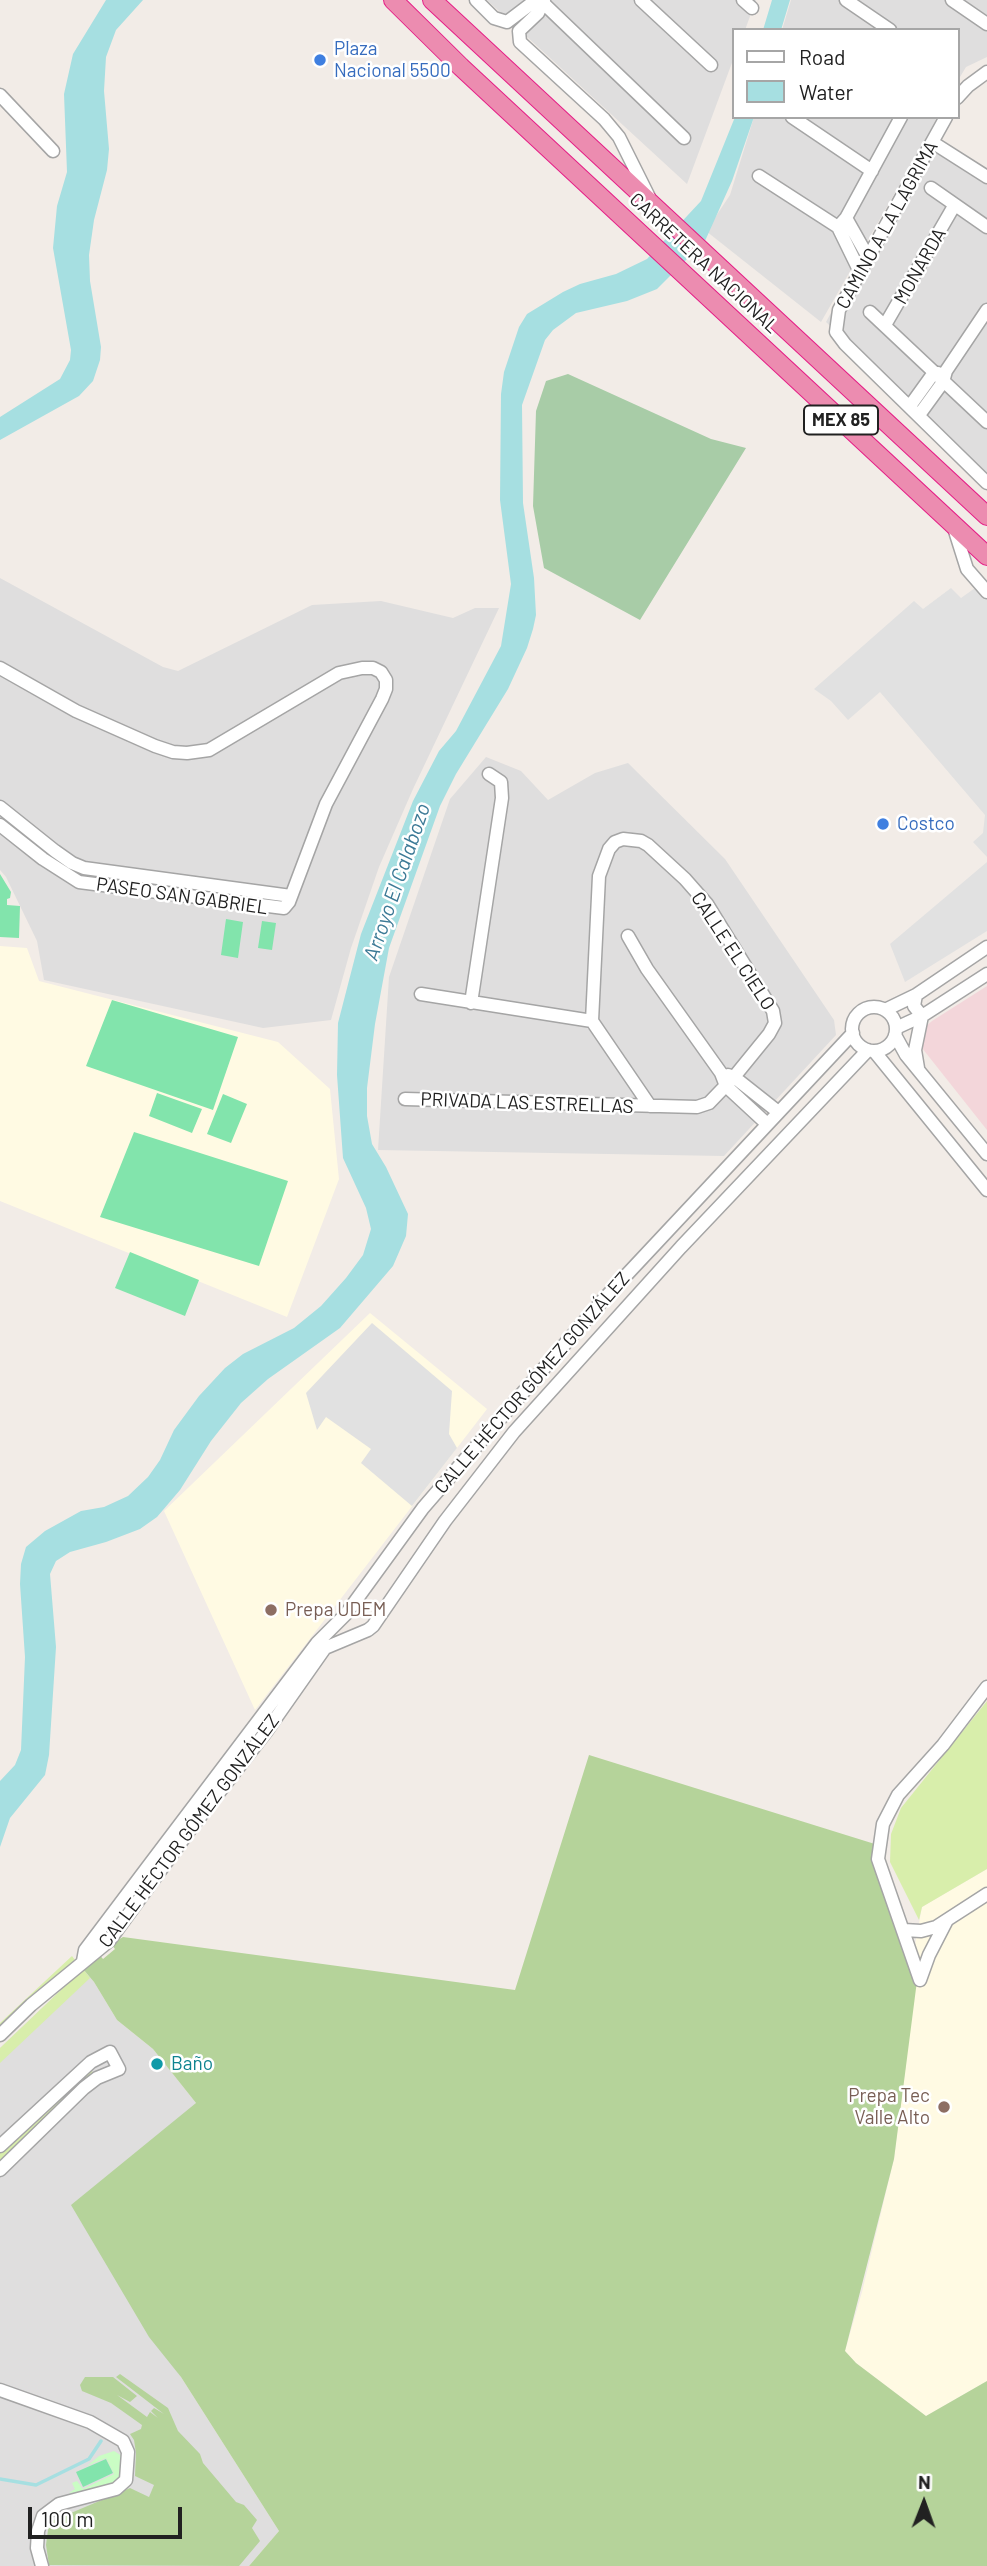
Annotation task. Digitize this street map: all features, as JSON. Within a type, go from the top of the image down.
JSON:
[{"type":"highway","name":"CARRETERA NACIONAL","points":[[393,0],[473,78],[987,556]]},
{"type":"highway","name":"CARRETERA NACIONAL","points":[[432,0],[987,516]]},
{"type":"street","points":[[476,0],[604,119],[619,137],[660,212]]},
{"type":"street","points":[[641,0],[711,65]]},
{"type":"street","points":[[846,0],[887,28]]},
{"type":"street","points":[[952,0],[987,24]]},
{"type":"street","points":[[520,42],[519,31],[541,1]]},
{"type":"street","points":[[500,21],[513,19],[541,1]]},
{"type":"street","points":[[541,1],[684,138]]},
{"type":"street","points":[[959,97],[987,72]]},
{"type":"street","points":[[0,95],[53,151]]},
{"type":"street","points":[[795,119],[872,171]]},
{"type":"street","points":[[842,223],[900,119]]},
{"type":"street","name":"CAMINO A LA LAGRIMA","points":[[945,119],[839,310],[836,332],[845,344],[987,483]]},
{"type":"street","points":[[932,142],[987,177]]},
{"type":"street","points":[[759,176],[842,223],[868,257]]},
{"type":"street","points":[[931,188],[987,227]]},
{"type":"street","name":"MONARDA","points":[[885,325],[954,206]]},
{"type":"street","points":[[842,223],[860,272]]},
{"type":"street","points":[[915,410],[987,310]]},
{"type":"street","points":[[870,313],[941,376],[987,422]]},
{"type":"street","points":[[953,524],[967,569],[987,592]]},
{"type":"street","name":"PASEO SAN GABRIEL","points":[[0,668],[76,711],[155,746],[187,753],[209,750],[339,673],[373,668],[381,672],[386,680],[386,690],[326,804],[286,907],[279,909],[79,882],[52,866],[0,825]]},
{"type":"street","points":[[471,1003],[502,798],[501,782],[489,774]]},
{"type":"street","name":"PASEO SAN GABRIEL","points":[[0,807],[55,851],[84,868],[291,896]]},
{"type":"street","name":"CALLE EL CIELO","points":[[592,1021],[598,876],[606,855],[615,842],[623,839],[641,841],[685,879],[706,904],[773,1012],[775,1023],[769,1034],[703,1106],[650,1106]]},
{"type":"street","points":[[79,882],[84,868]]},
{"type":"street","points":[[177,894],[179,880]]},
{"type":"street","points":[[628,936],[647,969],[727,1078],[748,1096],[777,1111]]},
{"type":"street","points":[[885,1010],[916,995],[987,947]]},
{"type":"street","points":[[871,1051],[887,1047],[896,1032],[987,974]]},
{"type":"street","points":[[421,995],[592,1021],[650,1106]]},
{"type":"street","points":[[916,995],[914,1006],[922,1016]]},
{"type":"street","points":[[987,1154],[906,1055],[891,1015],[885,1010],[863,1010],[854,1021],[853,1033],[861,1047],[871,1051],[987,1190]]},
{"type":"street","points":[[919,1072],[915,1050],[922,1016]]},
{"type":"street","name":"CALLE HÉCTOR GÓMEZ GONZÁLEZ","points":[[83,1961],[85,1950],[136,1881],[346,1614],[424,1508],[492,1426],[603,1300],[777,1111],[853,1033]]},
{"type":"street","name":"CALLE HÉCTOR GÓMEZ GONZÁLEZ","points":[[83,1961],[109,1941],[148,1890],[189,1831],[266,1732],[321,1645],[368,1630],[445,1521],[514,1432],[681,1247],[871,1051]]},
{"type":"street","points":[[748,1096],[766,1123]]},
{"type":"street","name":"PRIVADA LAS ESTRELLAS","points":[[405,1100],[650,1106]]},
{"type":"street","points":[[665,1235],[681,1247]]},
{"type":"street","points":[[346,1614],[363,1625],[378,1616]]},
{"type":"street","points":[[947,1920],[920,1980],[878,1859],[883,1824],[898,1795],[943,1745],[987,1687]]},
{"type":"street","points":[[136,1881],[148,1890]]},
{"type":"street","points":[[904,1930],[921,1931],[947,1920],[987,1894]]},
{"type":"street","points":[[0,2035],[83,1961]]},
{"type":"street","points":[[0,2146],[91,2062],[110,2052],[119,2069],[97,2078],[84,2088],[0,2170]]},
{"type":"street","points":[[0,2390],[90,2422],[122,2441],[128,2452],[126,2480],[116,2490],[59,2504],[43,2516],[38,2531],[37,2548],[42,2566]]},
{"type":"shaded area","points":[[487,0],[756,0],[746,28],[732,28],[732,63],[687,184]]},
{"type":"shaded area","points":[[791,0],[987,0],[987,57],[966,67],[959,79],[959,28],[783,28]]},
{"type":"shaded area","points":[[753,119],[936,119],[929,133],[987,173],[987,477],[826,322],[908,170],[821,322],[706,231],[730,195]]},
{"type":"shaded area","points":[[0,578],[163,667],[178,671],[312,605],[381,601],[453,618],[475,608],[499,608],[379,867],[351,948],[331,1020],[263,1028],[44,980],[37,941],[0,870]]},
{"type":"shaded area","points":[[951,588],[961,598],[975,588],[987,600],[987,857],[973,842],[983,833],[985,815],[880,692],[848,720],[831,701],[814,689],[914,601],[923,609]]},
{"type":"shaded area","points":[[486,757],[521,771],[548,800],[595,773],[628,763],[725,859],[834,1020],[836,1035],[724,1156],[378,1150],[389,977],[450,799]]},
{"type":"shaded area","points":[[987,862],[987,931],[905,982],[890,944]]},
{"type":"shaded area","points":[[0,946],[27,948],[39,981],[278,1042],[330,1089],[339,1179],[287,1317],[0,1201]]},
{"type":"shaded area","points":[[987,986],[987,1130],[922,1048],[922,1037],[925,1027],[932,1021]]},
{"type":"shaded area","name":"Prepa UDEM","points":[[370,1313],[487,1409],[255,1710],[164,1511]]},
{"type":"shaded area","points":[[372,1323],[452,1391],[449,1434],[457,1448],[412,1506],[361,1463],[371,1449],[326,1417],[317,1430],[306,1393]]},
{"type":"shaded area","name":"Prepa Tec Valle Alto","points":[[987,1869],[987,2381],[926,2416],[856,2363],[845,2351],[894,2159],[907,2055],[910,1972],[922,1907]]},
{"type":"shaded area","points":[[83,1969],[117,2020],[153,2049],[196,2103],[174,2366],[279,2531],[249,2566],[0,2566],[0,2048]]},
{"type":"green space","points":[[568,374],[711,439],[746,448],[640,620],[544,568],[533,506],[536,411],[546,381]]},
{"type":"green space","points":[[0,874],[11,892],[7,905],[20,906],[19,938],[0,937]]},
{"type":"green space","points":[[226,919],[243,922],[238,958],[221,955]]},
{"type":"green space","points":[[262,921],[276,923],[272,950],[258,948]]},
{"type":"green space","points":[[112,1000],[238,1037],[213,1110],[86,1066]]},
{"type":"green space","points":[[157,1093],[202,1109],[192,1133],[149,1116]]},
{"type":"green space","points":[[223,1094],[247,1104],[231,1143],[207,1134]]},
{"type":"green space","points":[[134,1132],[288,1181],[259,1266],[100,1217]]},
{"type":"green space","points":[[130,1252],[199,1280],[185,1316],[115,1288]]},
{"type":"green space","points":[[987,1701],[987,1869],[922,1907],[919,1920],[890,1862],[891,1834],[901,1808]]},
{"type":"green space","points":[[589,1755],[878,1845],[918,1973],[894,2159],[845,2351],[856,2363],[926,2416],[987,2381],[987,2566],[249,2566],[279,2531],[181,2377],[149,2337],[71,2205],[196,2103],[153,2049],[117,2020],[83,1969],[99,1954],[103,1959],[115,1949],[111,1944],[123,1937],[515,1990]]},
{"type":"green space","points":[[72,1956],[75,1960],[0,2030],[0,2023]]},
{"type":"green space","points":[[83,1969],[90,1978],[0,2063],[0,2048]]},
{"type":"green space","points":[[90,2068],[94,2074],[0,2161],[0,2152]]},
{"type":"green space","points":[[120,2374],[168,2408],[178,2431],[200,2454],[203,2463],[236,2502],[244,2505],[257,2520],[252,2528],[260,2541],[239,2566],[49,2565],[46,2545],[52,2521],[130,2488],[149,2497],[154,2485],[135,2476],[136,2453],[130,2434],[141,2429],[142,2425],[111,2403],[82,2391],[80,2385],[85,2377],[113,2377],[137,2396],[130,2402],[117,2395],[147,2417],[150,2412],[158,2418],[151,2411],[154,2408],[164,2414],[116,2377]]},
{"type":"green space","points":[[114,2451],[122,2456],[124,2474],[99,2490],[69,2493],[75,2489],[72,2483],[77,2481],[83,2489],[114,2474],[106,2458],[87,2466],[99,2456]]},
{"type":"green space","points":[[106,2459],[113,2473],[83,2487],[76,2472]]},
{"type":"water","points":[[106,0],[143,0],[116,30],[106,57],[104,91],[109,149],[89,255],[90,281],[101,347],[100,360],[93,381],[79,396],[0,440],[0,417],[60,379],[70,360],[71,350],[53,248],[57,206],[67,172],[64,94],[73,54]]},
{"type":"water","points":[[772,0],[790,0],[782,28],[764,28]]},
{"type":"water","name":"Arroyo El Calabozo","points":[[734,119],[753,119],[732,181],[705,241],[657,289],[627,301],[576,313],[553,330],[545,340],[522,405],[523,503],[534,578],[536,615],[533,629],[508,689],[456,774],[440,806],[389,948],[375,1024],[367,1088],[367,1116],[372,1144],[408,1214],[406,1236],[393,1266],[340,1328],[268,1379],[241,1403],[211,1441],[180,1490],[157,1517],[140,1529],[70,1552],[56,1561],[50,1574],[56,1647],[49,1755],[45,1775],[10,1818],[0,1847],[0,1781],[15,1765],[21,1750],[25,1657],[20,1584],[21,1564],[26,1547],[45,1531],[81,1511],[104,1507],[128,1496],[148,1477],[160,1460],[174,1430],[199,1396],[225,1368],[243,1354],[294,1328],[321,1306],[363,1255],[371,1229],[366,1208],[343,1158],[337,1075],[338,1023],[361,934],[413,801],[439,751],[456,731],[501,646],[511,584],[500,500],[501,394],[504,372],[519,327],[527,314],[563,292],[580,284],[616,274],[647,259],[701,201]]},
{"type":"waterway","points":[[0,2479],[36,2485],[89,2459],[101,2441]]},
{"type":"place","name":"Plaza Nacional 5500","points":[[320,60]]},
{"type":"place","name":"Costco","points":[[883,824]]},
{"type":"place","name":"Prepa UDEM","points":[[271,1610]]},
{"type":"place","name":"Baño","points":[[157,2064]]},
{"type":"place","name":"Prepa Tec Valle Alto","points":[[944,2107]]}]
